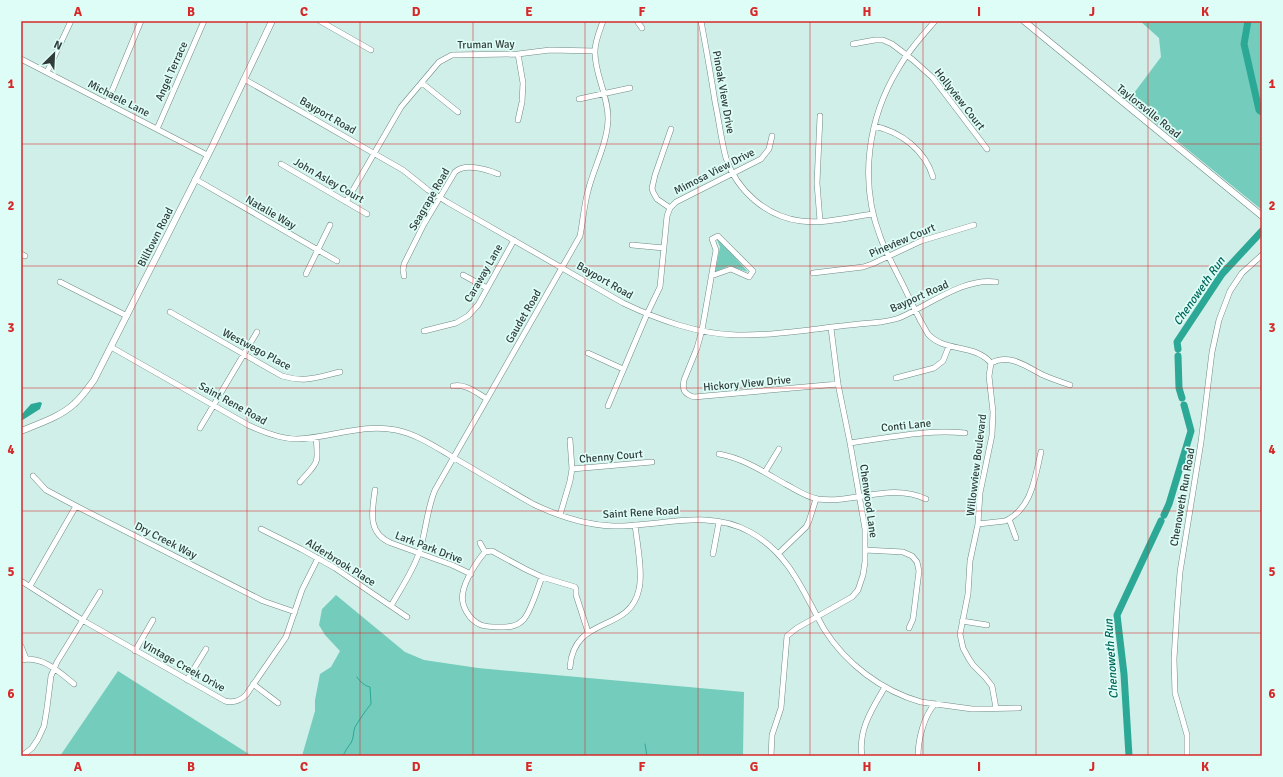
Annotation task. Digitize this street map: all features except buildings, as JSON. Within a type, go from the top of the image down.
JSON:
[{"type":"main road","name":"Billtown Road","points":[[21,431],[59,414],[73,404],[87,390],[94,380],[112,347],[272,21]]},
{"type":"main road","name":"Taylorsville Road","points":[[1024,21],[1262,216]]},
{"type":"street","points":[[47,72],[71,21]]},
{"type":"street","points":[[107,103],[140,21]]},
{"type":"street","name":"Angel Terrace","points":[[157,129],[204,21]]},
{"type":"street","points":[[320,21],[370,50]]},
{"type":"street","name":"Gaudet Road","points":[[391,606],[418,554],[433,497],[580,236],[588,191],[606,134],[608,119],[608,110],[597,66],[595,51],[603,21]]},
{"type":"street","points":[[637,21],[642,28]]},
{"type":"street","name":"Pinoak View Drive","points":[[701,21],[726,158],[732,173],[749,195],[769,211],[791,220],[810,222],[873,214]]},
{"type":"street","points":[[935,21],[907,56],[889,84],[874,126],[870,146],[869,186],[873,214],[879,235],[915,310],[928,334],[936,341],[949,346],[973,351],[984,356],[991,363],[1003,360],[1015,360],[1043,375],[1070,385]]},
{"type":"street","name":"Hollyview Court","points":[[853,44],[876,40],[883,40],[892,44],[933,78],[987,149]]},
{"type":"street","name":"Truman Way","points":[[346,202],[401,107],[439,62],[452,55],[518,54],[550,50],[595,51]]},
{"type":"street","points":[[518,54],[523,83],[522,102],[518,120]]},
{"type":"street","name":"Michaele Lane","points":[[21,59],[207,155]]},
{"type":"street","name":"Bayport Road","points":[[244,79],[407,172],[440,198],[623,303],[670,323],[736,335],[758,335],[887,321],[915,310],[969,284],[982,281],[996,282]]},
{"type":"street","points":[[422,83],[458,112]]},
{"type":"street","points":[[579,99],[630,88]]},
{"type":"street","points":[[820,116],[818,183],[820,221]]},
{"type":"street","points":[[874,126],[891,131],[906,139],[929,165],[933,177]]},
{"type":"street","points":[[670,208],[657,199],[652,188],[671,129]]},
{"type":"street","name":"Mimosa View Drive","points":[[608,406],[660,287],[667,216],[670,208],[676,202],[764,156],[769,149],[772,136]]},
{"type":"street","name":"John Asley Court","points":[[281,164],[367,214]]},
{"type":"street","name":"Seagrape Road","points":[[404,276],[404,264],[424,224],[455,172],[461,168],[470,167],[498,174]]},
{"type":"street","name":"Natalie Way","points":[[195,179],[337,261]]},
{"type":"street","name":"Pineview Court","points":[[813,273],[863,267],[889,257],[921,241],[974,225]]},
{"type":"street","points":[[306,274],[330,226]]},
{"type":"street","name":"Hickory View Drive","points":[[711,276],[731,269],[749,277],[753,271],[718,236],[712,239],[716,250],[711,276],[702,330],[697,348],[684,380],[684,392],[689,396],[694,397],[838,384]]},
{"type":"street","name":"Caraway Lane","points":[[424,331],[466,318],[474,310],[514,240]]},
{"type":"street","points":[[632,245],[664,248]]},
{"type":"street","name":"Chenoweth Run Road","points":[[1187,756],[1187,735],[1175,693],[1174,659],[1177,610],[1180,572],[1201,442],[1212,352],[1218,320],[1230,290],[1242,273],[1262,255]]},
{"type":"street","points":[[463,275],[487,288]]},
{"type":"street","points":[[60,282],[127,316]]},
{"type":"street","name":"Westwego Place","points":[[170,312],[278,374],[289,378],[309,380],[340,372]]},
{"type":"street","name":"Chenwood Lane","points":[[772,756],[772,735],[781,708],[787,636],[792,631],[852,597],[858,590],[863,575],[865,550],[860,496],[838,384],[831,328]]},
{"type":"street","points":[[200,428],[257,332]]},
{"type":"street","points":[[896,378],[934,368],[943,360],[949,346]]},
{"type":"street","name":"Saint Rene Road","points":[[112,347],[248,425],[272,435],[296,439],[316,438],[357,429],[383,428],[397,430],[421,439],[532,504],[560,516],[593,524],[613,526],[695,519],[720,522],[749,531],[768,544],[791,569],[817,617],[847,659],[861,671],[885,687],[913,700],[935,704],[972,709],[1019,708]]},
{"type":"street","points":[[588,354],[624,369]]},
{"type":"street","name":"Willowview Boulevard","points":[[991,363],[989,376],[993,412],[992,435],[980,493],[978,524],[970,561],[968,594],[960,634],[963,648],[973,665],[992,686],[996,708]]},
{"type":"street","points":[[453,386],[458,385],[466,387],[487,399]]},
{"type":"street","name":"Conti Lane","points":[[850,443],[885,437],[935,432],[965,433]]},
{"type":"street","points":[[300,482],[315,465],[317,460],[316,438]]},
{"type":"street","points":[[560,516],[572,469],[570,440]]},
{"type":"street","points":[[765,472],[779,449]]},
{"type":"street","points":[[978,524],[998,522],[1009,519],[1024,505],[1030,495],[1041,452]]},
{"type":"street","points":[[719,454],[743,461],[798,491],[816,499],[835,500],[892,492],[912,494],[926,499]]},
{"type":"street","name":"Chenny Court","points":[[572,469],[652,462]]},
{"type":"street","name":"Dry Creek Way","points":[[33,476],[46,490],[76,506],[263,601],[295,612]]},
{"type":"street","name":"Lark Park Drive","points":[[375,490],[372,516],[373,523],[380,536],[387,541],[418,554],[452,565],[471,574]]},
{"type":"street","points":[[778,554],[806,527],[816,499]]},
{"type":"street","points":[[30,586],[76,506]]},
{"type":"street","points":[[1009,519],[1016,538]]},
{"type":"street","points":[[713,554],[720,522]]},
{"type":"street","points":[[570,667],[571,657],[575,647],[588,632],[618,618],[632,607],[639,589],[640,577],[635,525]]},
{"type":"street","name":"Alderbrook Place","points":[[261,529],[335,568],[407,617]]},
{"type":"street","points":[[480,544],[485,552]]},
{"type":"street","points":[[542,577],[530,609],[523,620],[512,627],[495,627],[476,622],[468,614],[464,606],[462,599],[463,592],[471,574],[480,558],[485,552],[490,550],[542,577],[576,588],[576,595],[588,632]]},
{"type":"street","points":[[865,550],[903,552],[912,556],[917,562],[919,571],[913,619],[909,628]]},
{"type":"street","name":"Vintage Creek Drive","points":[[21,581],[135,651],[228,702],[235,702],[241,699],[253,684],[285,639],[302,590],[318,558]]},
{"type":"street","points":[[22,756],[32,748],[44,726],[51,676],[54,668],[100,592]]},
{"type":"street","points":[[135,651],[153,620]]},
{"type":"street","points":[[962,621],[987,625]]},
{"type":"street","points":[[21,646],[24,659],[42,661],[54,668],[74,684]]},
{"type":"street","points":[[187,680],[206,649]]},
{"type":"street","points":[[253,684],[278,703]]},
{"type":"street","points":[[862,756],[861,742],[865,724],[885,687]]},
{"type":"street","points":[[918,756],[920,737],[929,710],[935,704]]},
{"type":"shaded area","points":[[1140,21],[1262,21],[1262,210],[1128,101],[1161,57],[1159,38]]},
{"type":"shaded area","points":[[719,239],[748,272],[729,266],[715,272],[720,247],[717,240]]},
{"type":"shaded area","points":[[42,403],[40,409],[21,421],[21,414],[31,404]]},
{"type":"shaded area","points":[[336,595],[405,652],[424,660],[478,668],[744,692],[743,756],[302,756],[315,711],[315,700],[320,674],[331,667],[340,651],[325,635],[319,625],[322,609]]},
{"type":"shaded area","points":[[118,671],[252,756],[60,756]]},
{"type":"waterway","name":"Chenoweth Run","points":[[1248,21],[1244,44],[1259,110],[1262,112]]},
{"type":"waterway","name":"Chenoweth Run","points":[[1178,349],[1177,342],[1222,274],[1262,231]]},
{"type":"waterway","name":"Chenoweth Run","points":[[1178,356],[1179,388],[1182,398]]},
{"type":"waterway","name":"Chenoweth Run","points":[[1164,515],[1169,504],[1191,431],[1184,405]]},
{"type":"waterway","name":"Chenoweth Run","points":[[1129,756],[1124,674],[1117,615],[1161,521]]},
{"type":"waterway","points":[[343,756],[352,741],[355,727],[371,704],[370,687],[363,684],[357,677]]},
{"type":"waterway","points":[[645,744],[647,756]]}]
